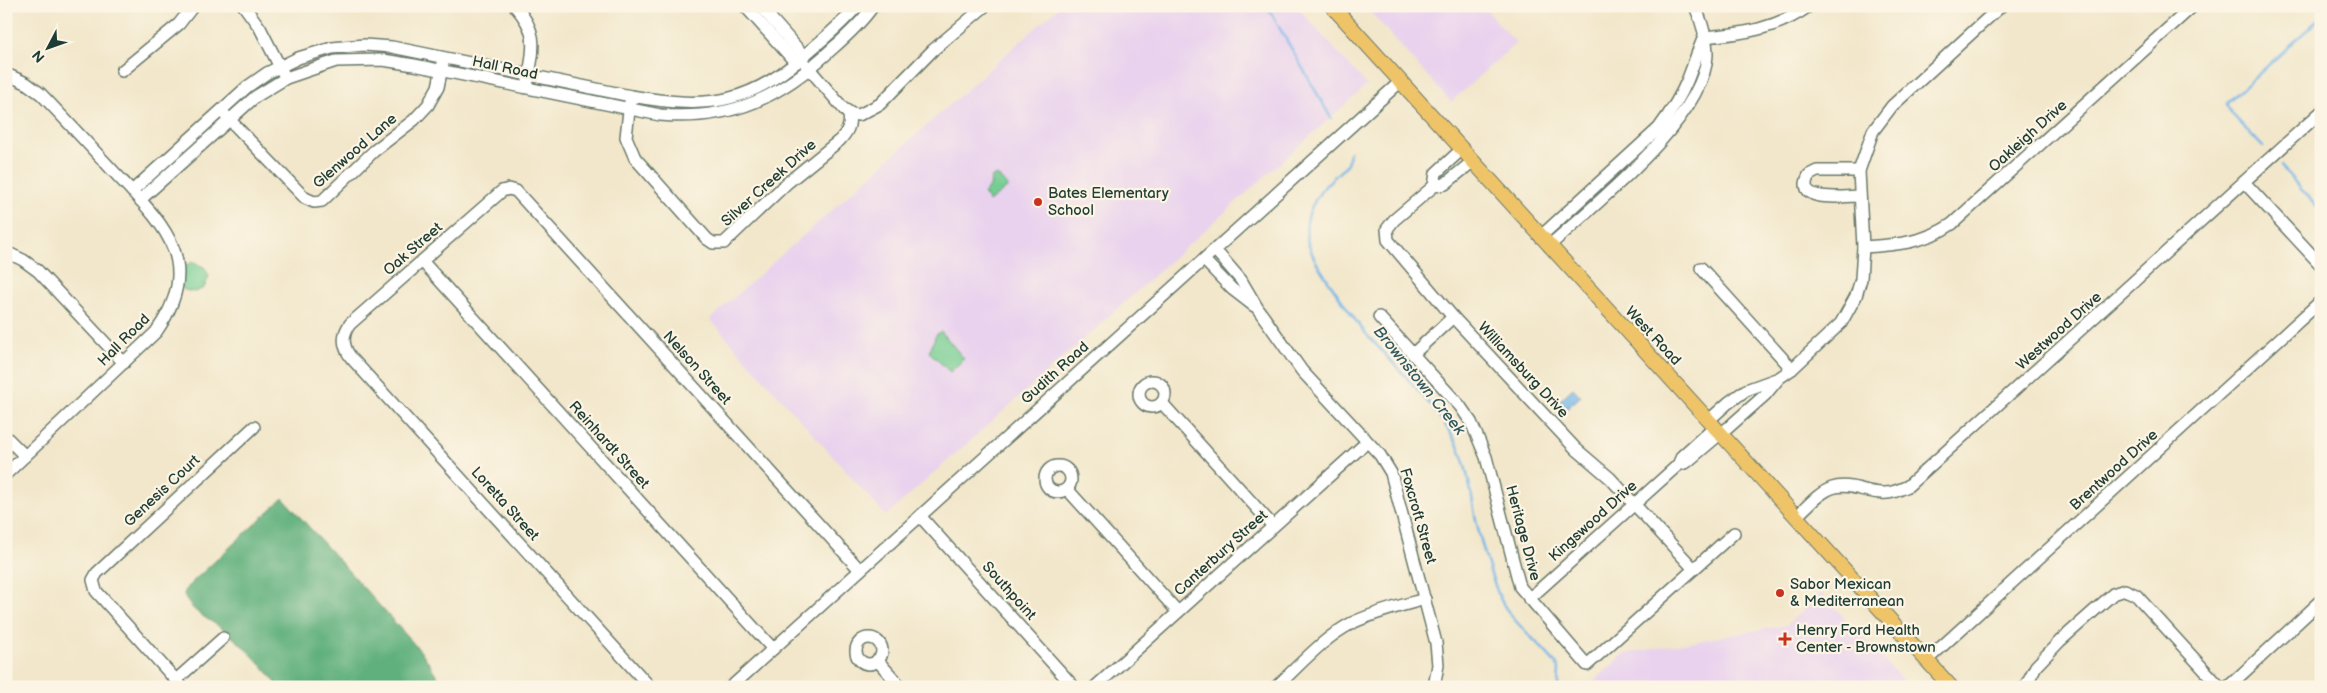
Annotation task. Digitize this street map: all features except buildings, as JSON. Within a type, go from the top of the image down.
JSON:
[{"type":"main road","name":"West Road","points":[[1332,6],[1544,242],[1951,687]]},
{"type":"street","points":[[122,71],[179,24],[193,6]]},
{"type":"street","points":[[244,6],[260,28],[286,78]]},
{"type":"street","name":"Hall Road","points":[[515,6],[527,22],[532,36],[534,52],[529,75]]},
{"type":"street","points":[[745,6],[809,69],[846,110],[852,114],[859,115],[880,104],[933,50],[984,6]]},
{"type":"street","points":[[760,6],[800,60]]},
{"type":"street","name":"Hall Road","points":[[6,474],[156,332],[171,307],[176,291],[177,276],[173,246],[161,223],[132,191],[247,87],[280,67],[315,52],[352,46],[392,47],[631,96],[680,103],[722,100],[762,86],[800,60],[857,6]]},
{"type":"street","name":"Hall Road","points":[[140,200],[255,97],[286,78],[336,61],[383,60],[442,70],[629,109],[678,116],[723,113],[750,105],[770,96],[809,69],[856,27],[873,6]]},
{"type":"street","points":[[1544,242],[1630,163],[1674,108],[1688,80],[1695,54],[1704,37],[1695,6]]},
{"type":"street","points":[[1704,37],[1760,30],[1783,22],[1809,6]]},
{"type":"street","points":[[1716,428],[1765,394],[1780,378],[1828,338],[1849,311],[1861,279],[1863,247],[1859,196],[1860,171],[1867,144],[1873,131],[1892,106],[2001,6]]},
{"type":"street","name":"Oakleigh Drive","points":[[1863,247],[1896,245],[1920,240],[1952,224],[2193,6]]},
{"type":"street","name":"Glenwood Lane","points":[[220,111],[305,198],[314,202],[322,201],[374,151],[424,110],[432,99],[442,70],[444,57]]},
{"type":"street","points":[[6,74],[26,83],[41,94],[132,191]]},
{"type":"street","points":[[527,88],[529,75]]},
{"type":"street","name":"Gudith Road","points":[[733,686],[1400,82]]},
{"type":"street","name":"Silver Creek Drive","points":[[631,96],[626,136],[635,158],[706,239],[719,244],[728,240],[787,183],[840,140],[850,122],[846,110]]},
{"type":"street","name":"Westwood Drive","points":[[1796,517],[1813,501],[1833,488],[1849,486],[1882,493],[1892,493],[1908,486],[2321,112]]},
{"type":"street","name":"Williamsburg Drive","points":[[1434,186],[1436,173],[1461,150]]},
{"type":"street","name":"Williamsburg Drive","points":[[1472,162],[1445,184],[1434,186],[1390,224],[1387,236],[1390,244],[1453,317],[1576,449],[1610,478],[1694,569]]},
{"type":"street","points":[[1859,196],[1816,196],[1809,192],[1806,183],[1809,175],[1817,171],[1860,171]]},
{"type":"street","points":[[2244,182],[2321,265]]},
{"type":"street","name":"Oak Street","points":[[344,339],[345,331],[350,324],[502,191],[509,189]]},
{"type":"street","name":"Nelson Street","points":[[509,189],[516,191],[860,570]]},
{"type":"street","name":"Foxcroft Street","points":[[1215,250],[1241,280],[1258,309],[1302,371],[1385,461],[1395,482],[1438,653],[1434,687]]},
{"type":"street","points":[[6,252],[23,260],[38,272],[124,363]]},
{"type":"street","name":"Foxcroft Street","points":[[1204,260],[1232,289],[1258,309]]},
{"type":"street","name":"Reinhardt Street","points":[[422,261],[774,649]]},
{"type":"street","points":[[1701,268],[1792,369]]},
{"type":"street","name":"Brentwood Drive","points":[[1927,660],[2321,301]]},
{"type":"street","name":"Heritage Drive","points":[[1379,317],[1460,406],[1480,440],[1492,478],[1518,581],[1529,599],[1588,665],[1734,533]]},
{"type":"street","points":[[1413,354],[1453,317]]},
{"type":"street","name":"Loretta Street","points":[[344,339],[344,347],[354,362],[650,687]]},
{"type":"street","points":[[1716,428],[1728,403],[1746,390],[1780,378]]},
{"type":"street","points":[[1162,403],[1273,526]]},
{"type":"street","name":"Genesis Court","points":[[179,683],[96,591],[93,580],[97,573],[254,427]]},
{"type":"street","name":"Kingswood Drive","points":[[1529,599],[1678,465],[1687,462],[1716,428]]},
{"type":"street","points":[[6,437],[25,456]]},
{"type":"street","name":"Canterbury Street","points":[[1095,687],[1367,442]]},
{"type":"street","points":[[1067,489],[1178,612]]},
{"type":"street","name":"Southpoint","points":[[920,516],[1074,687]]},
{"type":"street","points":[[2025,687],[2044,657],[2113,594],[2125,590],[2136,596],[2220,687]]},
{"type":"street","points":[[1276,687],[1323,644],[1351,624],[1370,615],[1425,600]]},
{"type":"street","points":[[2228,687],[2321,601]]},
{"type":"street","points":[[179,683],[223,638]]},
{"type":"street","points":[[878,660],[901,687]]},
{"type":"shaded area","name":"Bates Elementary School","points":[[1060,6],[1296,6],[1367,85],[886,516],[710,319]]},
{"type":"shaded area","points":[[1365,6],[1483,6],[1516,43],[1451,102]]},
{"type":"shaded area","name":"Henry Ford Health Center - Brownstown","points":[[1821,593],[1909,687],[1588,687],[1624,654],[1787,625]]},
{"type":"green space","points":[[996,175],[1008,187],[989,202],[983,193],[990,187],[991,178]]},
{"type":"green space","points":[[192,262],[204,267],[209,276],[204,288],[195,292],[184,290],[182,286],[183,267]]},
{"type":"green space","points":[[941,331],[964,359],[950,372],[929,352],[936,335]]},
{"type":"green space","points":[[283,498],[423,654],[444,687],[279,687],[239,643],[191,606],[184,594],[187,587]]},
{"type":"water","points":[[1573,388],[1581,396],[1565,410],[1558,402]]},
{"type":"waterway","name":"Brownstown Creek","points":[[1267,6],[1331,118]]},
{"type":"waterway","points":[[2263,147],[2232,114],[2226,104],[2321,17]]},
{"type":"waterway","name":"Brownstown Creek","points":[[1350,152],[1346,164],[1326,185],[1312,206],[1306,231],[1311,252],[1367,335],[1437,413],[1456,442],[1465,467],[1483,547],[1500,598],[1518,624],[1556,664],[1559,669],[1558,687]]},
{"type":"waterway","points":[[2281,166],[2321,212]]},
{"type":"place","name":"Bates Elementary School","points":[[1038,202]]},
{"type":"place","name":"Sabor Mexican & Mediterranean","points":[[1780,593]]},
{"type":"place","name":"Henry Ford Health Center - Brownstown","points":[[1785,639]]}]
